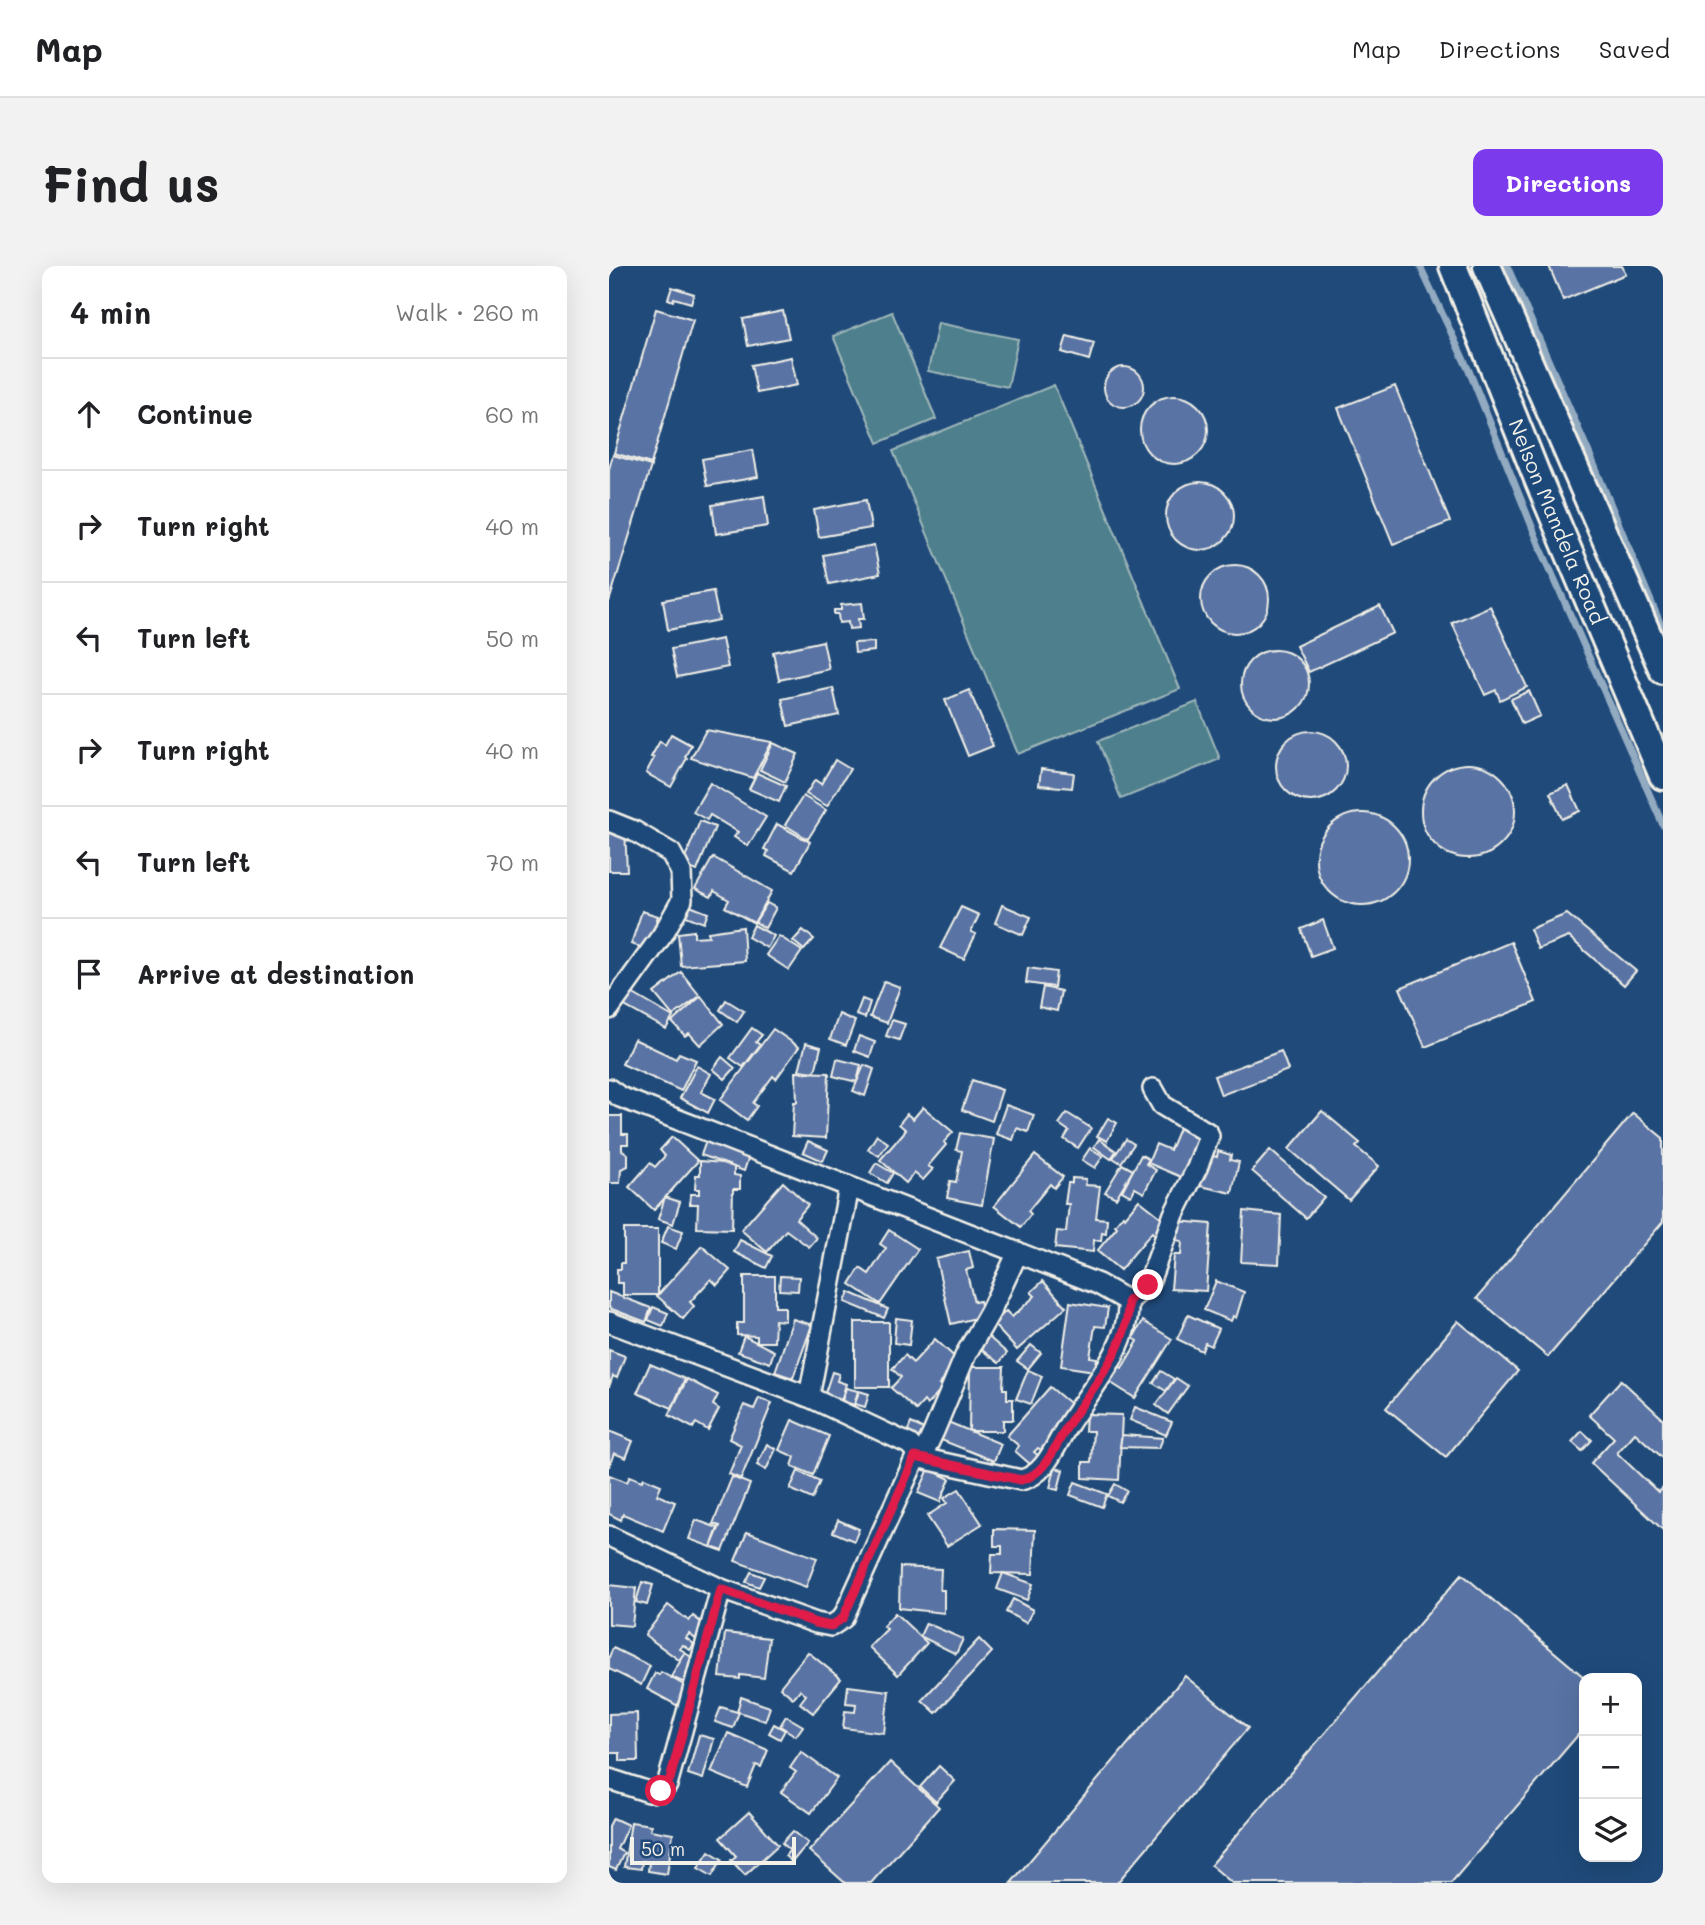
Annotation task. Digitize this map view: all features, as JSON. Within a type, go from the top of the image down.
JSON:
[{"type":"main road","name":"Nelson Mandela Road","points":[[1453,266],[1538,479],[1663,776]]},
{"type":"main road","name":"Nelson Mandela Road","points":[[1487,266],[1663,670]]},
{"type":"street","points":[[609,821],[634,831],[671,853],[681,872],[682,900],[663,934],[609,1009]]},
{"type":"street","points":[[609,1089],[620,1097],[1098,1284],[1128,1301]]},
{"type":"street","points":[[1128,1301],[1148,1285],[1174,1214],[1198,1168],[1209,1136],[1200,1126],[1162,1105],[1153,1089]]},
{"type":"street","points":[[809,1397],[849,1187]]},
{"type":"street","points":[[609,1536],[721,1589],[816,1623],[831,1626],[843,1618],[915,1457],[926,1446],[934,1431],[966,1354],[990,1312],[1018,1252]]},
{"type":"street","points":[[915,1457],[1021,1480],[1033,1478],[1106,1372],[1128,1320],[1128,1301]]},
{"type":"street","points":[[609,1322],[809,1397],[909,1444],[915,1451],[915,1457]]},
{"type":"street","points":[[609,1779],[649,1792],[661,1791],[667,1786],[721,1589]]},
{"type":"green space","points":[[892,312],[936,419],[878,443],[833,336]]},
{"type":"green space","points":[[938,323],[1018,339],[1008,387],[928,371]]},
{"type":"green space","points":[[1054,385],[1180,689],[1018,754],[893,451]]},
{"type":"green space","points":[[1197,702],[1220,759],[1121,799],[1098,741]]},
{"type":"building","points":[[1549,266],[1622,266],[1626,274],[1563,300]]},
{"type":"building","points":[[672,287],[694,294],[691,303],[668,299]]},
{"type":"building","points":[[656,309],[693,320],[651,464],[614,453]]},
{"type":"building","points":[[783,311],[789,338],[748,346],[743,319]]},
{"type":"building","points":[[1067,336],[1094,343],[1089,360],[1062,352]]},
{"type":"building","points":[[791,357],[797,385],[757,393],[751,365]]},
{"type":"building","points":[[1124,367],[1132,368],[1138,373],[1143,379],[1143,395],[1138,401],[1132,406],[1124,407],[1116,406],[1110,401],[1105,395],[1104,387],[1105,379],[1110,373],[1116,368]]},
{"type":"building","points":[[1395,386],[1450,522],[1393,544],[1338,408]]},
{"type":"building","points":[[1174,396],[1187,398],[1198,406],[1206,417],[1206,443],[1198,454],[1187,462],[1174,464],[1161,462],[1150,454],[1142,443],[1140,430],[1142,417],[1150,406],[1161,398]]},
{"type":"building","points":[[753,450],[758,477],[707,486],[702,459]]},
{"type":"building","points":[[613,455],[651,466],[609,602],[609,469]]},
{"type":"building","points":[[1200,482],[1213,485],[1224,492],[1231,503],[1234,516],[1231,529],[1224,540],[1213,547],[1200,550],[1187,547],[1176,540],[1169,529],[1166,516],[1169,503],[1176,492],[1187,485]]},
{"type":"building","points":[[764,496],[768,526],[716,534],[712,505]]},
{"type":"building","points":[[866,500],[871,528],[819,537],[814,510]]},
{"type":"building","points":[[874,545],[880,574],[829,584],[823,555]]},
{"type":"building","points":[[1235,565],[1248,568],[1259,575],[1266,586],[1269,599],[1266,612],[1259,623],[1248,630],[1235,633],[1222,630],[1211,623],[1204,612],[1201,599],[1204,586],[1211,575],[1222,568]]},
{"type":"building","points":[[713,591],[719,620],[668,630],[663,600]]},
{"type":"building","points":[[862,603],[864,619],[858,619],[859,628],[849,629],[848,622],[839,623],[838,614],[834,614],[834,610],[841,610],[841,605]]},
{"type":"building","points":[[1380,606],[1393,633],[1309,672],[1296,646]]},
{"type":"building","points":[[1490,606],[1527,687],[1500,700],[1496,690],[1485,695],[1452,623]]},
{"type":"building","points":[[722,639],[728,667],[677,677],[671,649]]},
{"type":"building","points":[[823,641],[829,669],[779,680],[773,652]]},
{"type":"building","points":[[874,642],[874,651],[855,653],[854,643]]},
{"type":"building","points":[[1275,650],[1288,653],[1299,660],[1306,671],[1309,684],[1306,697],[1299,708],[1288,715],[1275,718],[1262,715],[1251,708],[1244,697],[1241,684],[1244,671],[1251,660],[1262,653]]},
{"type":"building","points":[[833,688],[839,715],[788,726],[782,699]]},
{"type":"building","points":[[969,690],[993,746],[968,756],[945,700]]},
{"type":"building","points":[[1529,691],[1540,716],[1522,724],[1511,699]]},
{"type":"building","points":[[706,730],[772,742],[753,778],[691,758]]},
{"type":"building","points":[[1311,731],[1336,741],[1346,766],[1336,791],[1311,801],[1286,791],[1276,766],[1286,741]]},
{"type":"building","points":[[671,734],[691,745],[671,787],[646,773],[660,741],[665,745]]},
{"type":"building","points":[[773,743],[798,754],[785,782],[760,770]]},
{"type":"building","points":[[835,760],[850,769],[827,806],[806,794],[815,780],[821,784]]},
{"type":"building","points":[[1468,764],[1486,768],[1501,778],[1511,793],[1515,811],[1511,829],[1501,844],[1486,854],[1468,858],[1450,854],[1435,844],[1425,829],[1421,811],[1425,793],[1435,778],[1450,768]]},
{"type":"building","points":[[1041,769],[1074,773],[1072,788],[1039,785]]},
{"type":"building","points":[[757,773],[786,786],[779,802],[749,789]]},
{"type":"building","points":[[710,783],[766,817],[748,846],[734,837],[738,832],[710,815],[707,820],[693,812]]},
{"type":"building","points":[[1568,785],[1580,811],[1562,819],[1550,793]]},
{"type":"building","points":[[803,796],[826,810],[808,839],[785,825]]},
{"type":"building","points":[[1362,813],[1380,816],[1395,826],[1405,841],[1408,859],[1405,877],[1395,892],[1380,902],[1362,905],[1344,902],[1329,892],[1319,877],[1316,859],[1319,841],[1329,826],[1344,816]]},
{"type":"building","points":[[700,821],[715,827],[697,871],[682,865]]},
{"type":"building","points":[[777,824],[810,842],[794,871],[766,856],[768,851],[764,849]]},
{"type":"building","points":[[625,829],[627,871],[609,871],[609,830]]},
{"type":"building","points":[[713,857],[772,891],[754,923],[725,907],[729,900],[714,891],[711,897],[695,889]]},
{"type":"building","points":[[767,903],[776,908],[765,928],[755,922]]},
{"type":"building","points":[[1002,905],[1031,917],[1023,935],[995,923]]},
{"type":"building","points":[[690,906],[708,913],[704,923],[686,916]]},
{"type":"building","points":[[961,907],[979,915],[971,932],[976,934],[964,959],[940,948]]},
{"type":"building","points":[[642,911],[658,916],[647,949],[631,944]]},
{"type":"building","points":[[1567,914],[1636,971],[1624,985],[1569,937],[1538,949],[1530,929]]},
{"type":"building","points":[[1323,920],[1333,948],[1311,956],[1301,929]]},
{"type":"building","points":[[754,925],[774,936],[767,948],[748,937]]},
{"type":"building","points":[[743,927],[745,961],[681,966],[678,933],[694,931],[694,937],[709,936],[708,932]]},
{"type":"building","points":[[803,930],[814,939],[804,950],[793,941]]},
{"type":"building","points":[[779,936],[802,951],[789,970],[766,955]]},
{"type":"building","points":[[1511,942],[1536,1002],[1425,1047],[1400,988]]},
{"type":"building","points":[[1028,968],[1056,972],[1054,987],[1026,983]]},
{"type":"building","points":[[681,972],[700,996],[673,1016],[654,993]]},
{"type":"building","points":[[884,981],[900,987],[887,1023],[870,1017]]},
{"type":"building","points":[[1043,987],[1061,991],[1057,1011],[1039,1007]]},
{"type":"building","points":[[630,992],[673,1017],[666,1029],[623,1005]]},
{"type":"building","points":[[701,996],[723,1024],[700,1045],[689,1033],[685,1036],[672,1022]]},
{"type":"building","points":[[862,999],[870,1002],[865,1018],[856,1015]]},
{"type":"building","points":[[726,1000],[744,1011],[737,1022],[720,1010]]},
{"type":"building","points":[[839,1014],[855,1021],[846,1045],[830,1039]]},
{"type":"building","points":[[892,1020],[905,1024],[899,1040],[886,1036]]},
{"type":"building","points":[[752,1028],[762,1035],[756,1042],[760,1045],[743,1067],[730,1058]]},
{"type":"building","points":[[773,1029],[799,1047],[776,1079],[773,1076],[753,1103],[757,1106],[747,1120],[720,1100]]},
{"type":"building","points":[[859,1036],[875,1042],[870,1057],[854,1051]]},
{"type":"building","points":[[634,1039],[676,1059],[679,1053],[696,1060],[681,1091],[622,1064]]},
{"type":"building","points":[[806,1043],[821,1047],[815,1072],[799,1070]]},
{"type":"building","points":[[1281,1051],[1288,1070],[1221,1095],[1214,1076]]},
{"type":"building","points":[[722,1057],[735,1068],[725,1079],[713,1069]]},
{"type":"building","points":[[837,1059],[861,1065],[857,1082],[833,1076]]},
{"type":"building","points":[[864,1065],[874,1069],[865,1096],[853,1091]]},
{"type":"building","points":[[697,1066],[711,1074],[701,1092],[715,1099],[708,1113],[680,1098]]},
{"type":"building","points":[[796,1072],[829,1073],[826,1138],[792,1136],[794,1102],[797,1102]]},
{"type":"building","points":[[972,1080],[1002,1090],[992,1121],[962,1110]]},
{"type":"building","points":[[1006,1105],[1034,1115],[1028,1132],[1017,1128],[1013,1140],[996,1134]]},
{"type":"building","points":[[923,1107],[953,1132],[928,1166],[933,1169],[923,1180],[914,1173],[906,1183],[880,1160],[906,1130],[899,1124],[907,1114],[913,1119]]},
{"type":"building","points":[[1322,1111],[1360,1143],[1356,1147],[1379,1166],[1349,1200],[1289,1149]]},
{"type":"building","points":[[1067,1113],[1091,1128],[1078,1148],[1064,1139],[1069,1131],[1059,1124]]},
{"type":"building","points":[[1633,1113],[1663,1138],[1663,1222],[1548,1357],[1477,1298]]},
{"type":"building","points":[[609,1116],[622,1116],[622,1134],[628,1134],[628,1144],[622,1144],[622,1150],[628,1154],[628,1166],[621,1169],[620,1183],[609,1183]]},
{"type":"building","points":[[1108,1118],[1117,1123],[1107,1141],[1097,1136]]},
{"type":"building","points":[[1179,1128],[1206,1139],[1188,1180],[1148,1163],[1156,1144],[1170,1150]]},
{"type":"building","points":[[960,1133],[994,1139],[982,1205],[947,1198],[950,1181],[956,1182],[962,1151],[956,1150]]},
{"type":"building","points":[[877,1135],[888,1143],[879,1156],[868,1149]]},
{"type":"building","points":[[672,1137],[698,1161],[654,1210],[629,1187],[650,1163],[655,1167],[665,1156],[660,1150]]},
{"type":"building","points":[[1099,1139],[1116,1151],[1111,1159],[1094,1147]]},
{"type":"building","points":[[1126,1139],[1134,1144],[1121,1163],[1113,1158]]},
{"type":"building","points":[[706,1141],[749,1156],[744,1171],[701,1155]]},
{"type":"building","points":[[808,1141],[828,1150],[823,1161],[803,1152]]},
{"type":"building","points":[[1090,1148],[1103,1156],[1095,1168],[1082,1160]]},
{"type":"building","points":[[1270,1150],[1324,1197],[1306,1218],[1252,1171]]},
{"type":"building","points":[[1218,1151],[1231,1155],[1230,1160],[1239,1162],[1232,1193],[1196,1185],[1204,1154],[1217,1157]]},
{"type":"building","points":[[1035,1155],[1063,1177],[1054,1188],[1050,1184],[1028,1211],[1031,1214],[1021,1227],[994,1206]]},
{"type":"building","points":[[1141,1155],[1149,1159],[1146,1164],[1156,1170],[1144,1193],[1135,1188],[1131,1196],[1122,1191]]},
{"type":"building","points":[[700,1161],[734,1167],[734,1175],[740,1176],[740,1189],[733,1189],[732,1229],[697,1228],[698,1204],[690,1204],[691,1194],[699,1194],[699,1189],[695,1189],[696,1175],[700,1175]]},
{"type":"building","points":[[876,1163],[893,1173],[887,1183],[870,1173]]},
{"type":"building","points":[[1122,1164],[1133,1170],[1116,1198],[1105,1192]]},
{"type":"building","points":[[1072,1178],[1086,1179],[1085,1185],[1100,1186],[1096,1218],[1107,1219],[1106,1233],[1102,1232],[1101,1241],[1094,1240],[1093,1252],[1055,1248],[1057,1231],[1066,1232],[1069,1204],[1065,1204],[1068,1183],[1072,1183]]},
{"type":"building","points":[[783,1182],[808,1205],[796,1219],[817,1238],[809,1247],[786,1230],[767,1252],[741,1230]]},
{"type":"building","points":[[665,1197],[680,1202],[673,1224],[658,1219]]},
{"type":"building","points":[[1139,1200],[1167,1222],[1155,1236],[1152,1232],[1120,1270],[1097,1251],[1117,1227],[1115,1225],[1123,1215],[1125,1217]]},
{"type":"building","points":[[1244,1211],[1281,1215],[1279,1264],[1241,1262]]},
{"type":"building","points":[[1177,1221],[1211,1224],[1206,1291],[1171,1289],[1174,1255],[1181,1255],[1182,1241],[1175,1240]]},
{"type":"building","points":[[668,1226],[683,1231],[676,1249],[661,1243]]},
{"type":"building","points":[[624,1229],[658,1229],[658,1295],[623,1295],[623,1283],[617,1283],[617,1269],[621,1269],[621,1263],[624,1263]]},
{"type":"building","points":[[889,1230],[918,1249],[880,1304],[850,1284],[860,1268],[869,1274],[886,1248],[880,1244]]},
{"type":"building","points":[[740,1240],[772,1256],[766,1268],[734,1252]]},
{"type":"building","points":[[702,1246],[730,1270],[717,1285],[711,1279],[690,1302],[694,1306],[683,1319],[657,1296]]},
{"type":"building","points":[[969,1251],[973,1268],[966,1270],[974,1302],[980,1301],[984,1316],[951,1324],[936,1259]]},
{"type":"building","points":[[744,1276],[775,1276],[775,1307],[785,1307],[785,1321],[775,1320],[774,1342],[757,1342],[757,1336],[737,1335],[737,1323],[744,1323]]},
{"type":"building","points":[[780,1276],[799,1277],[798,1291],[779,1290]]},
{"type":"building","points":[[1043,1281],[1066,1307],[1017,1350],[993,1324],[1006,1311],[1012,1317],[1035,1296],[1031,1292]]},
{"type":"building","points":[[1216,1281],[1244,1292],[1236,1318],[1233,1316],[1231,1321],[1204,1310]]},
{"type":"building","points":[[609,1292],[651,1308],[646,1322],[609,1308]]},
{"type":"building","points":[[849,1292],[888,1309],[884,1318],[845,1302]]},
{"type":"building","points":[[1070,1302],[1108,1308],[1105,1327],[1095,1326],[1090,1357],[1097,1358],[1095,1371],[1061,1366]]},
{"type":"building","points":[[653,1307],[668,1313],[663,1326],[648,1320]]},
{"type":"building","points":[[1188,1315],[1219,1329],[1211,1346],[1205,1343],[1202,1351],[1177,1339]]},
{"type":"building","points":[[896,1318],[912,1320],[909,1345],[894,1343]]},
{"type":"building","points":[[793,1319],[812,1325],[793,1378],[775,1372]]},
{"type":"building","points":[[1143,1321],[1172,1339],[1135,1398],[1108,1381],[1117,1365],[1122,1368],[1138,1341],[1133,1338]]},
{"type":"building","points":[[1458,1321],[1518,1371],[1446,1457],[1386,1408]]},
{"type":"building","points":[[855,1322],[889,1322],[889,1387],[855,1387]]},
{"type":"building","points":[[983,1332],[1007,1353],[999,1363],[974,1344]]},
{"type":"building","points":[[744,1336],[774,1351],[770,1363],[738,1352]]},
{"type":"building","points":[[935,1339],[960,1362],[939,1385],[943,1387],[927,1405],[924,1401],[916,1410],[891,1388],[901,1377],[892,1369],[905,1355],[913,1363]]},
{"type":"building","points":[[1031,1345],[1041,1353],[1028,1369],[1017,1361]]},
{"type":"building","points":[[609,1350],[625,1356],[617,1378],[613,1376],[609,1387]]},
{"type":"building","points":[[650,1364],[685,1379],[672,1408],[637,1393]]},
{"type":"building","points":[[970,1367],[1004,1367],[1003,1389],[1007,1389],[1007,1399],[1013,1399],[1013,1420],[1003,1420],[1003,1431],[969,1431]]},
{"type":"building","points":[[1028,1370],[1042,1376],[1031,1404],[1016,1399]]},
{"type":"building","points":[[1161,1371],[1174,1379],[1166,1391],[1153,1383]]},
{"type":"building","points":[[832,1372],[839,1374],[837,1381],[846,1384],[841,1401],[824,1396]]},
{"type":"building","points":[[1176,1378],[1188,1386],[1168,1414],[1156,1405]]},
{"type":"building","points":[[687,1379],[718,1395],[713,1405],[719,1409],[708,1430],[696,1423],[693,1428],[669,1415]]},
{"type":"building","points":[[1621,1380],[1663,1419],[1663,1458],[1635,1433],[1617,1453],[1658,1492],[1663,1487],[1663,1530],[1591,1463],[1614,1438],[1589,1415]]},
{"type":"building","points":[[1050,1387],[1074,1407],[1041,1450],[1038,1448],[1034,1452],[1039,1456],[1031,1465],[1015,1451],[1019,1446],[1007,1436]]},
{"type":"building","points":[[846,1388],[858,1391],[854,1405],[842,1401]]},
{"type":"building","points":[[859,1391],[869,1394],[865,1407],[855,1404]]},
{"type":"building","points":[[759,1398],[772,1403],[741,1479],[729,1474],[741,1445],[729,1439],[744,1405],[754,1409]]},
{"type":"building","points":[[1135,1407],[1172,1422],[1166,1435],[1130,1420]]},
{"type":"building","points":[[1086,1414],[1122,1415],[1119,1480],[1083,1478],[1083,1462],[1091,1462],[1093,1431],[1085,1431]]},
{"type":"building","points":[[792,1420],[829,1436],[813,1475],[792,1466],[795,1457],[779,1450]]},
{"type":"building","points":[[943,1420],[1001,1444],[994,1461],[936,1438]]},
{"type":"building","points":[[911,1423],[926,1430],[922,1439],[907,1433]]},
{"type":"building","points":[[609,1431],[633,1441],[626,1458],[614,1453],[609,1467]]},
{"type":"building","points":[[1582,1431],[1592,1440],[1582,1451],[1572,1442]]},
{"type":"building","points":[[1122,1435],[1163,1438],[1159,1448],[1120,1447]]},
{"type":"building","points":[[767,1444],[776,1449],[766,1470],[757,1465]]},
{"type":"building","points":[[1055,1468],[1063,1470],[1058,1490],[1050,1488]]},
{"type":"building","points":[[929,1469],[950,1479],[940,1502],[918,1493]]},
{"type":"building","points":[[798,1471],[820,1481],[812,1499],[790,1489]]},
{"type":"building","points":[[609,1475],[627,1482],[630,1476],[642,1481],[644,1478],[661,1485],[657,1495],[675,1502],[663,1531],[623,1514],[621,1520],[609,1514]]},
{"type":"building","points":[[732,1477],[750,1484],[723,1551],[711,1547],[720,1526],[713,1524]]},
{"type":"building","points":[[1075,1482],[1107,1494],[1102,1507],[1070,1495]]},
{"type":"building","points":[[1115,1484],[1127,1491],[1120,1502],[1108,1496]]},
{"type":"building","points":[[959,1489],[982,1524],[947,1546],[927,1516],[947,1503],[944,1498]]},
{"type":"building","points":[[696,1520],[718,1528],[711,1547],[689,1539]]},
{"type":"building","points":[[838,1520],[859,1529],[854,1541],[833,1532]]},
{"type":"building","points":[[994,1529],[1035,1530],[1033,1574],[991,1573],[992,1554],[1002,1554],[1002,1546],[994,1546]]},
{"type":"building","points":[[747,1532],[817,1558],[806,1587],[735,1561]]},
{"type":"building","points":[[900,1567],[941,1569],[940,1590],[944,1590],[944,1613],[899,1608]]},
{"type":"building","points":[[751,1572],[764,1577],[759,1587],[746,1582]]},
{"type":"building","points":[[1003,1573],[1033,1584],[1027,1600],[997,1589]]},
{"type":"building","points":[[1462,1574],[1579,1673],[1579,1734],[1451,1883],[1232,1883],[1211,1865]]},
{"type":"building","points":[[642,1582],[653,1585],[647,1605],[636,1602]]},
{"type":"building","points":[[609,1585],[636,1588],[632,1626],[609,1624]]},
{"type":"building","points":[[1013,1599],[1033,1610],[1026,1623],[1006,1612]]},
{"type":"building","points":[[668,1605],[689,1621],[693,1616],[707,1627],[697,1640],[689,1634],[686,1638],[694,1644],[690,1650],[683,1645],[680,1649],[685,1652],[679,1660],[645,1635]]},
{"type":"building","points":[[895,1613],[927,1643],[898,1675],[869,1647],[887,1629],[883,1626]]},
{"type":"building","points":[[926,1623],[963,1639],[956,1654],[920,1636]]},
{"type":"building","points":[[725,1633],[769,1638],[764,1678],[740,1675],[740,1679],[720,1677]]},
{"type":"building","points":[[979,1639],[992,1652],[936,1713],[922,1700]]},
{"type":"building","points":[[613,1648],[650,1666],[641,1685],[609,1669],[609,1657]]},
{"type":"building","points":[[808,1652],[841,1679],[813,1713],[800,1703],[806,1695],[800,1690],[793,1698],[780,1687]]},
{"type":"building","points":[[685,1653],[696,1660],[685,1683],[671,1677]]},
{"type":"building","points":[[661,1672],[689,1688],[678,1706],[647,1689],[655,1673],[659,1675]]},
{"type":"building","points":[[1185,1676],[1248,1728],[1117,1883],[1011,1883]]},
{"type":"building","points":[[848,1686],[889,1691],[884,1733],[843,1728],[845,1711],[855,1712],[856,1704],[846,1703]]},
{"type":"building","points":[[741,1697],[770,1707],[765,1721],[739,1712],[733,1728],[715,1722],[721,1707],[737,1712]]},
{"type":"building","points":[[637,1713],[638,1761],[620,1761],[620,1753],[609,1753],[609,1714]]},
{"type":"building","points":[[786,1716],[803,1726],[796,1736],[780,1726]]},
{"type":"building","points":[[774,1724],[785,1730],[780,1739],[769,1733]]},
{"type":"building","points":[[728,1733],[768,1750],[761,1767],[756,1765],[747,1787],[711,1772]]},
{"type":"building","points":[[699,1735],[714,1739],[703,1779],[688,1774]]},
{"type":"building","points":[[801,1752],[837,1778],[811,1813],[781,1792],[796,1772],[790,1768]]},
{"type":"building","points":[[890,1762],[939,1807],[871,1883],[845,1883],[809,1851]]},
{"type":"building","points":[[939,1766],[955,1781],[936,1802],[920,1787]]},
{"type":"building","points":[[749,1812],[778,1845],[745,1875],[731,1860],[736,1856],[720,1838]]},
{"type":"building","points":[[613,1818],[628,1825],[617,1849],[624,1853],[616,1870],[609,1867],[609,1826]]},
{"type":"building","points":[[631,1822],[651,1825],[650,1830],[673,1834],[667,1874],[648,1871],[649,1862],[642,1861],[641,1869],[624,1867]]},
{"type":"building","points":[[793,1831],[808,1843],[792,1862],[785,1856],[790,1850],[782,1843]]},
{"type":"building","points":[[709,1851],[722,1859],[712,1876],[698,1868]]},
{"type":"waterway","points":[[1420,266],[1470,373],[1539,544],[1663,825]]},
{"type":"waterway","points":[[1507,266],[1663,630]]},
{"type":"route","points":[[661,1791],[670,1779],[721,1589],[816,1623],[831,1626],[843,1618],[915,1457],[1021,1480],[1033,1478],[1106,1372],[1128,1320],[1128,1301],[1144,1291],[1148,1285]]}]
